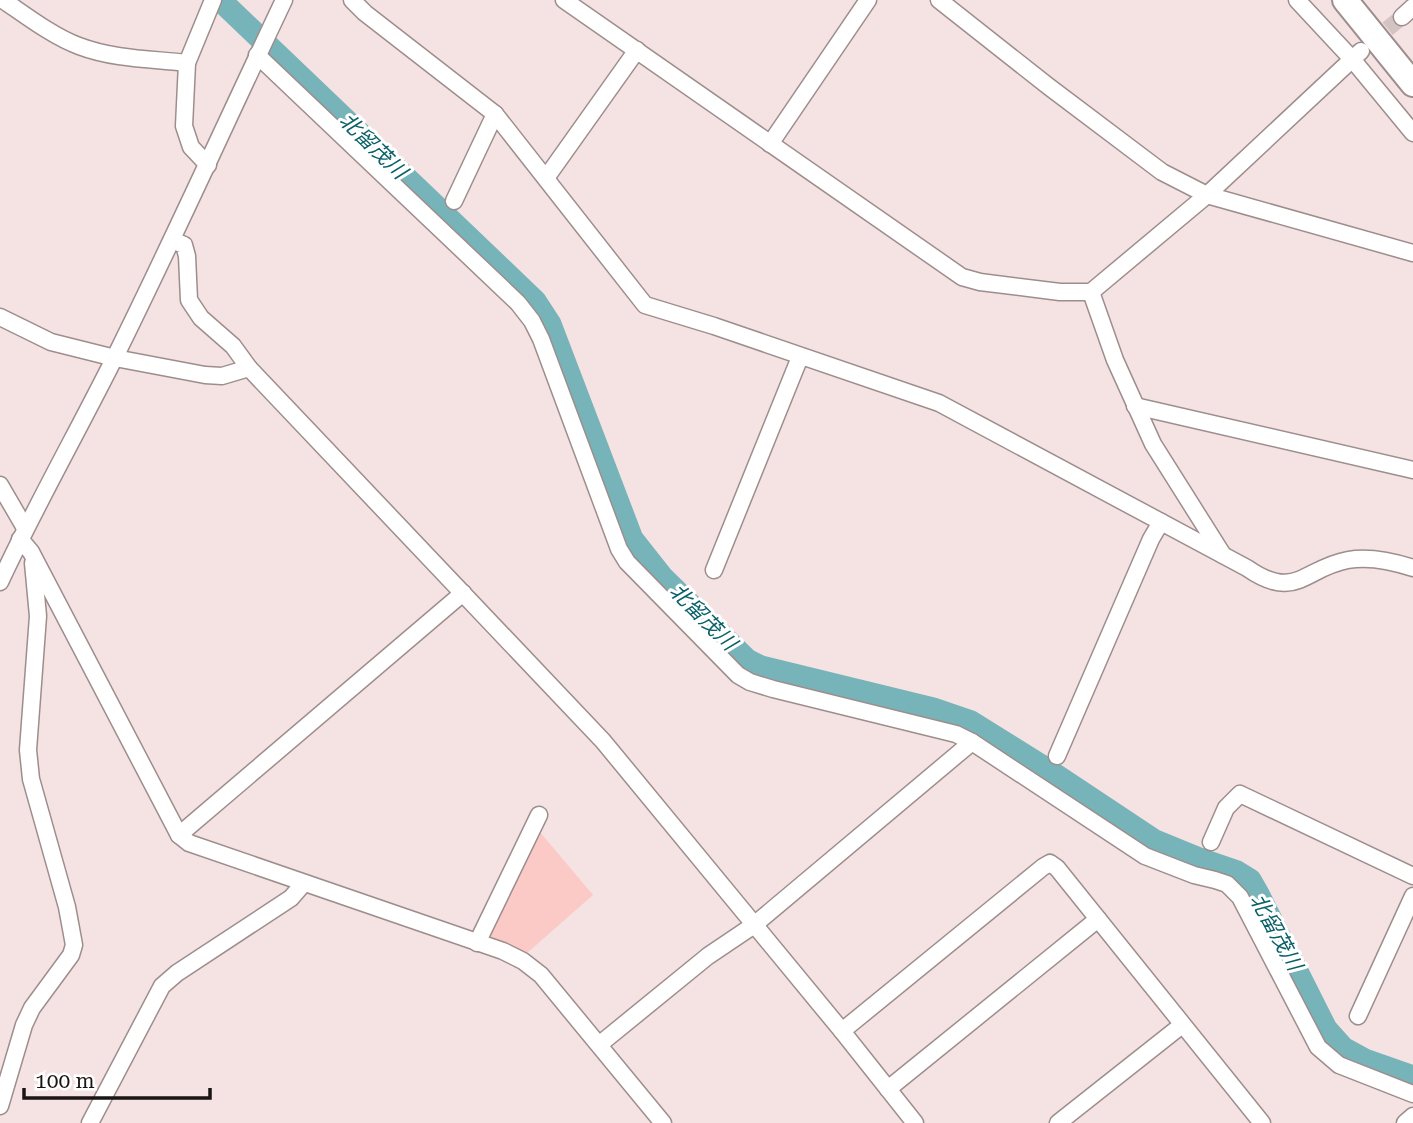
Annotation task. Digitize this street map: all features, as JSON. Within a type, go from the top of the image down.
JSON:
[{"type":"highway","points":[[1345,0],[1413,84]]},
{"type":"street","points":[[3,0],[76,46],[113,56],[187,63]]},
{"type":"street","points":[[0,582],[22,534],[115,358],[284,0]]},
{"type":"street","points":[[352,0],[495,114],[645,305],[939,403],[1258,576],[1272,581],[1290,583],[1302,580],[1329,566],[1363,558],[1392,561],[1413,568]]},
{"type":"street","points":[[770,144],[867,0]]},
{"type":"street","points":[[939,0],[1161,172],[1207,195],[1413,253]]},
{"type":"street","points":[[1297,0],[1356,55],[1413,133]]},
{"type":"street","points":[[1408,0],[1409,10]]},
{"type":"street","points":[[573,2],[637,50],[962,277],[980,282],[1060,292],[1091,292],[1207,195],[1356,55]]},
{"type":"street","points":[[208,164],[191,147],[184,126],[187,63],[211,4]]},
{"type":"street","points":[[262,46],[518,303],[532,321],[618,549],[627,562],[738,675],[761,685],[956,734],[1145,856],[1194,875],[1227,884],[1240,897],[1318,1047],[1339,1065],[1413,1094]]},
{"type":"street","points":[[546,178],[637,50]]},
{"type":"street","points":[[454,201],[495,114]]},
{"type":"street","points":[[172,240],[184,245],[189,300],[201,318],[233,346],[248,368],[603,741],[915,1123]]},
{"type":"street","points":[[1091,292],[1115,360],[1153,444],[1225,557]]},
{"type":"street","points":[[0,317],[51,342],[115,358],[205,375],[222,376],[248,368]]},
{"type":"street","points":[[714,570],[800,357]]},
{"type":"street","points":[[1135,406],[1413,470]]},
{"type":"street","points":[[0,485],[22,534],[179,835],[189,843],[503,951],[523,961],[541,975],[663,1123]]},
{"type":"street","points":[[1057,756],[1161,522]]},
{"type":"street","points":[[0,1106],[32,1007],[71,955],[74,945],[67,907],[32,779],[28,750],[38,616],[32,552]]},
{"type":"street","points":[[179,835],[463,593]]},
{"type":"street","points":[[600,1044],[708,956],[754,925],[972,742]]},
{"type":"street","points":[[1211,842],[1226,808],[1240,794],[1413,876]]},
{"type":"street","points":[[477,943],[539,816]]},
{"type":"street","points":[[842,1031],[1050,863],[1057,868],[1262,1123]]},
{"type":"street","points":[[90,1123],[162,986],[177,973],[291,898],[304,883]]},
{"type":"street","points":[[1358,1016],[1413,896]]},
{"type":"street","points":[[888,1089],[1098,919]]},
{"type":"street","points":[[1058,1123],[1182,1025]]},
{"type":"street","points":[[1405,1123],[1413,1116]]},
{"type":"shaded area","points":[[539,831],[593,895],[527,953],[487,936]]},
{"type":"waterway","name":"北留茂川","points":[[220,0],[535,301],[550,324],[632,539],[662,577],[747,660],[761,667],[933,709],[971,722],[1155,841],[1237,872],[1250,880],[1326,1029],[1343,1048],[1365,1060],[1413,1077]]},
{"type":"tunnel","points":[[1369,44],[1402,17]]}]
